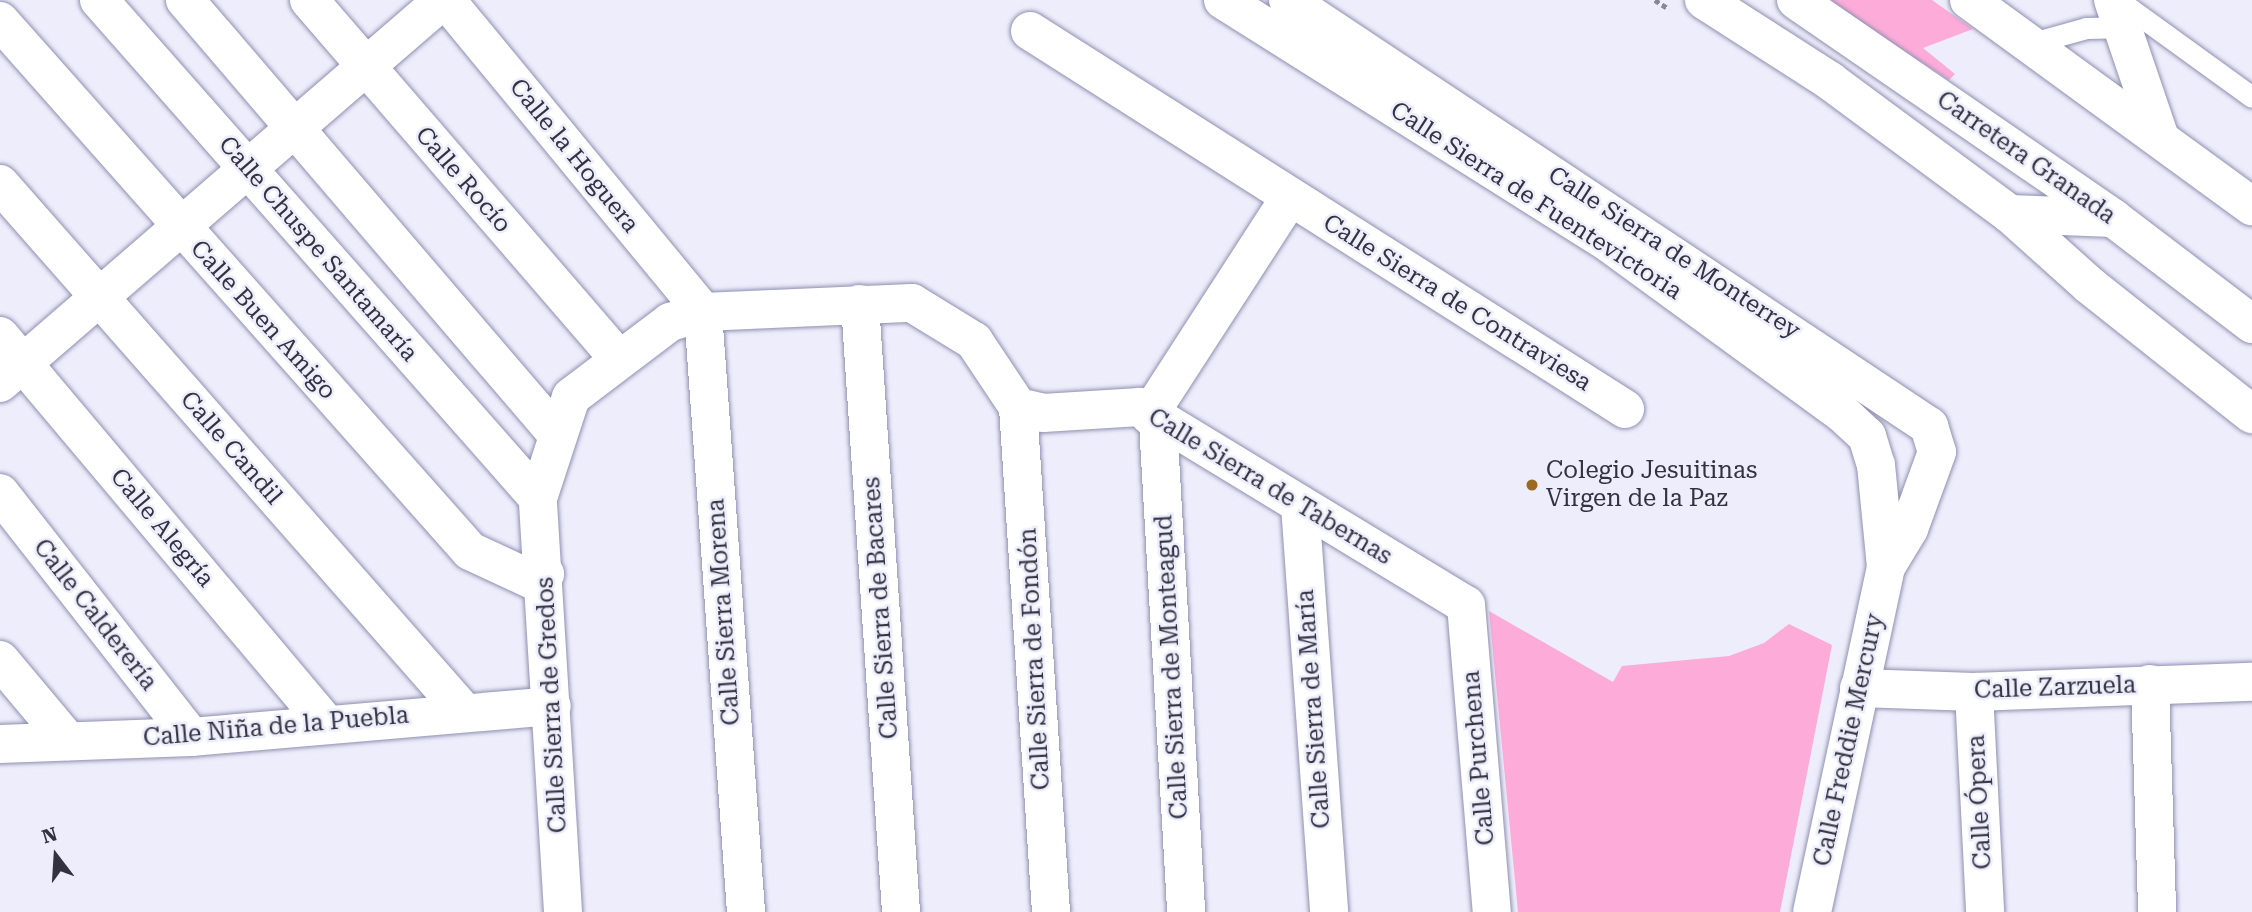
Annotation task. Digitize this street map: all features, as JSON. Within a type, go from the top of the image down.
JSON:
[{"type":"street","name":"Calle Chuspe Santamaría","points":[[99,0],[538,498]]},
{"type":"street","points":[[186,0],[293,129],[555,432]]},
{"type":"street","name":"Calle Rocío","points":[[309,0],[619,359]]},
{"type":"street","points":[[8,361],[99,298],[445,0]]},
{"type":"street","name":"Calle la Hoguera","points":[[445,0],[702,312]]},
{"type":"street","name":"Calle Sierra de Fuentevictoria","points":[[1223,0],[1610,244],[1842,413],[1867,436],[1876,465],[1886,567]]},
{"type":"street","name":"Calle Sierra de Monterrey","points":[[1288,0],[1929,426],[1937,452],[1928,484],[1886,567]]},
{"type":"street","points":[[1704,0],[1830,81],[2010,214],[2089,285],[2252,414]]},
{"type":"street","name":"Carretera Granada","points":[[1796,0],[2113,218],[2252,324]]},
{"type":"street","points":[[1969,0],[2252,205]]},
{"type":"street","points":[[2125,13],[2160,138]]},
{"type":"street","name":"Calle Buen Amigo","points":[[0,21],[470,551],[538,583],[545,574]]},
{"type":"street","name":"Calle Sierra de Contraviesa","points":[[1030,32],[1625,409]]},
{"type":"street","name":"Calle Candil","points":[[0,184],[464,712]]},
{"type":"street","points":[[1153,419],[1290,197]]},
{"type":"street","points":[[2010,214],[2113,218]]},
{"type":"street","points":[[538,498],[555,432],[571,397],[670,322],[702,312],[912,303],[974,341],[1018,407]]},
{"type":"street","name":"Calle Sierra de Bacares","points":[[860,304],[901,912]]},
{"type":"street","name":"Calle Sierra Morena","points":[[702,312],[746,912]]},
{"type":"street","name":"Calle Alegría","points":[[8,361],[324,721]]},
{"type":"street","name":"Calle Sierra de Tabernas","points":[[1018,407],[1044,413],[1140,407],[1153,419],[1466,605]]},
{"type":"street","name":"Calle Sierra de Fondón","points":[[1018,407],[1051,912]]},
{"type":"street","name":"Calle Sierra de Monteagud","points":[[1153,419],[1186,912]]},
{"type":"street","name":"Calle Calderería","points":[[0,493],[191,737]]},
{"type":"street","name":"Calle Sierra de Gredos","points":[[538,498],[545,574],[564,912]]},
{"type":"street","name":"Calle Sierra de María","points":[[1300,505],[1329,912]]},
{"type":"street","name":"Calle Freddie Mercury","points":[[1812,912],[1886,567]]},
{"type":"street","name":"Calle Purchena","points":[[1466,605],[1492,912]]},
{"type":"street","points":[[0,660],[68,741]]},
{"type":"street","name":"Calle Zarzuela","points":[[1859,688],[1975,691],[2252,682]]},
{"type":"street","points":[[2150,684],[2157,912]]},
{"type":"street","name":"Calle Ópera","points":[[1975,691],[1985,912]]},
{"type":"street","name":"Calle Niña de la Puebla","points":[[0,744],[191,737],[324,721],[552,706]]},
{"type":"lane","points":[[2029,44],[2086,28],[2125,13],[2252,97]]},
{"type":"shaded area","points":[[1825,0],[1932,0],[1973,29],[1923,48],[1955,74],[1949,80]]},
{"type":"shaded area","points":[[1489,611],[1613,682],[1622,666],[1729,656],[1764,643],[1789,624],[1832,645],[1780,912],[1518,912]]},
{"type":"place","name":"Colegio Jesuitinas Virgen de la Paz","points":[[1532,485]]}]
